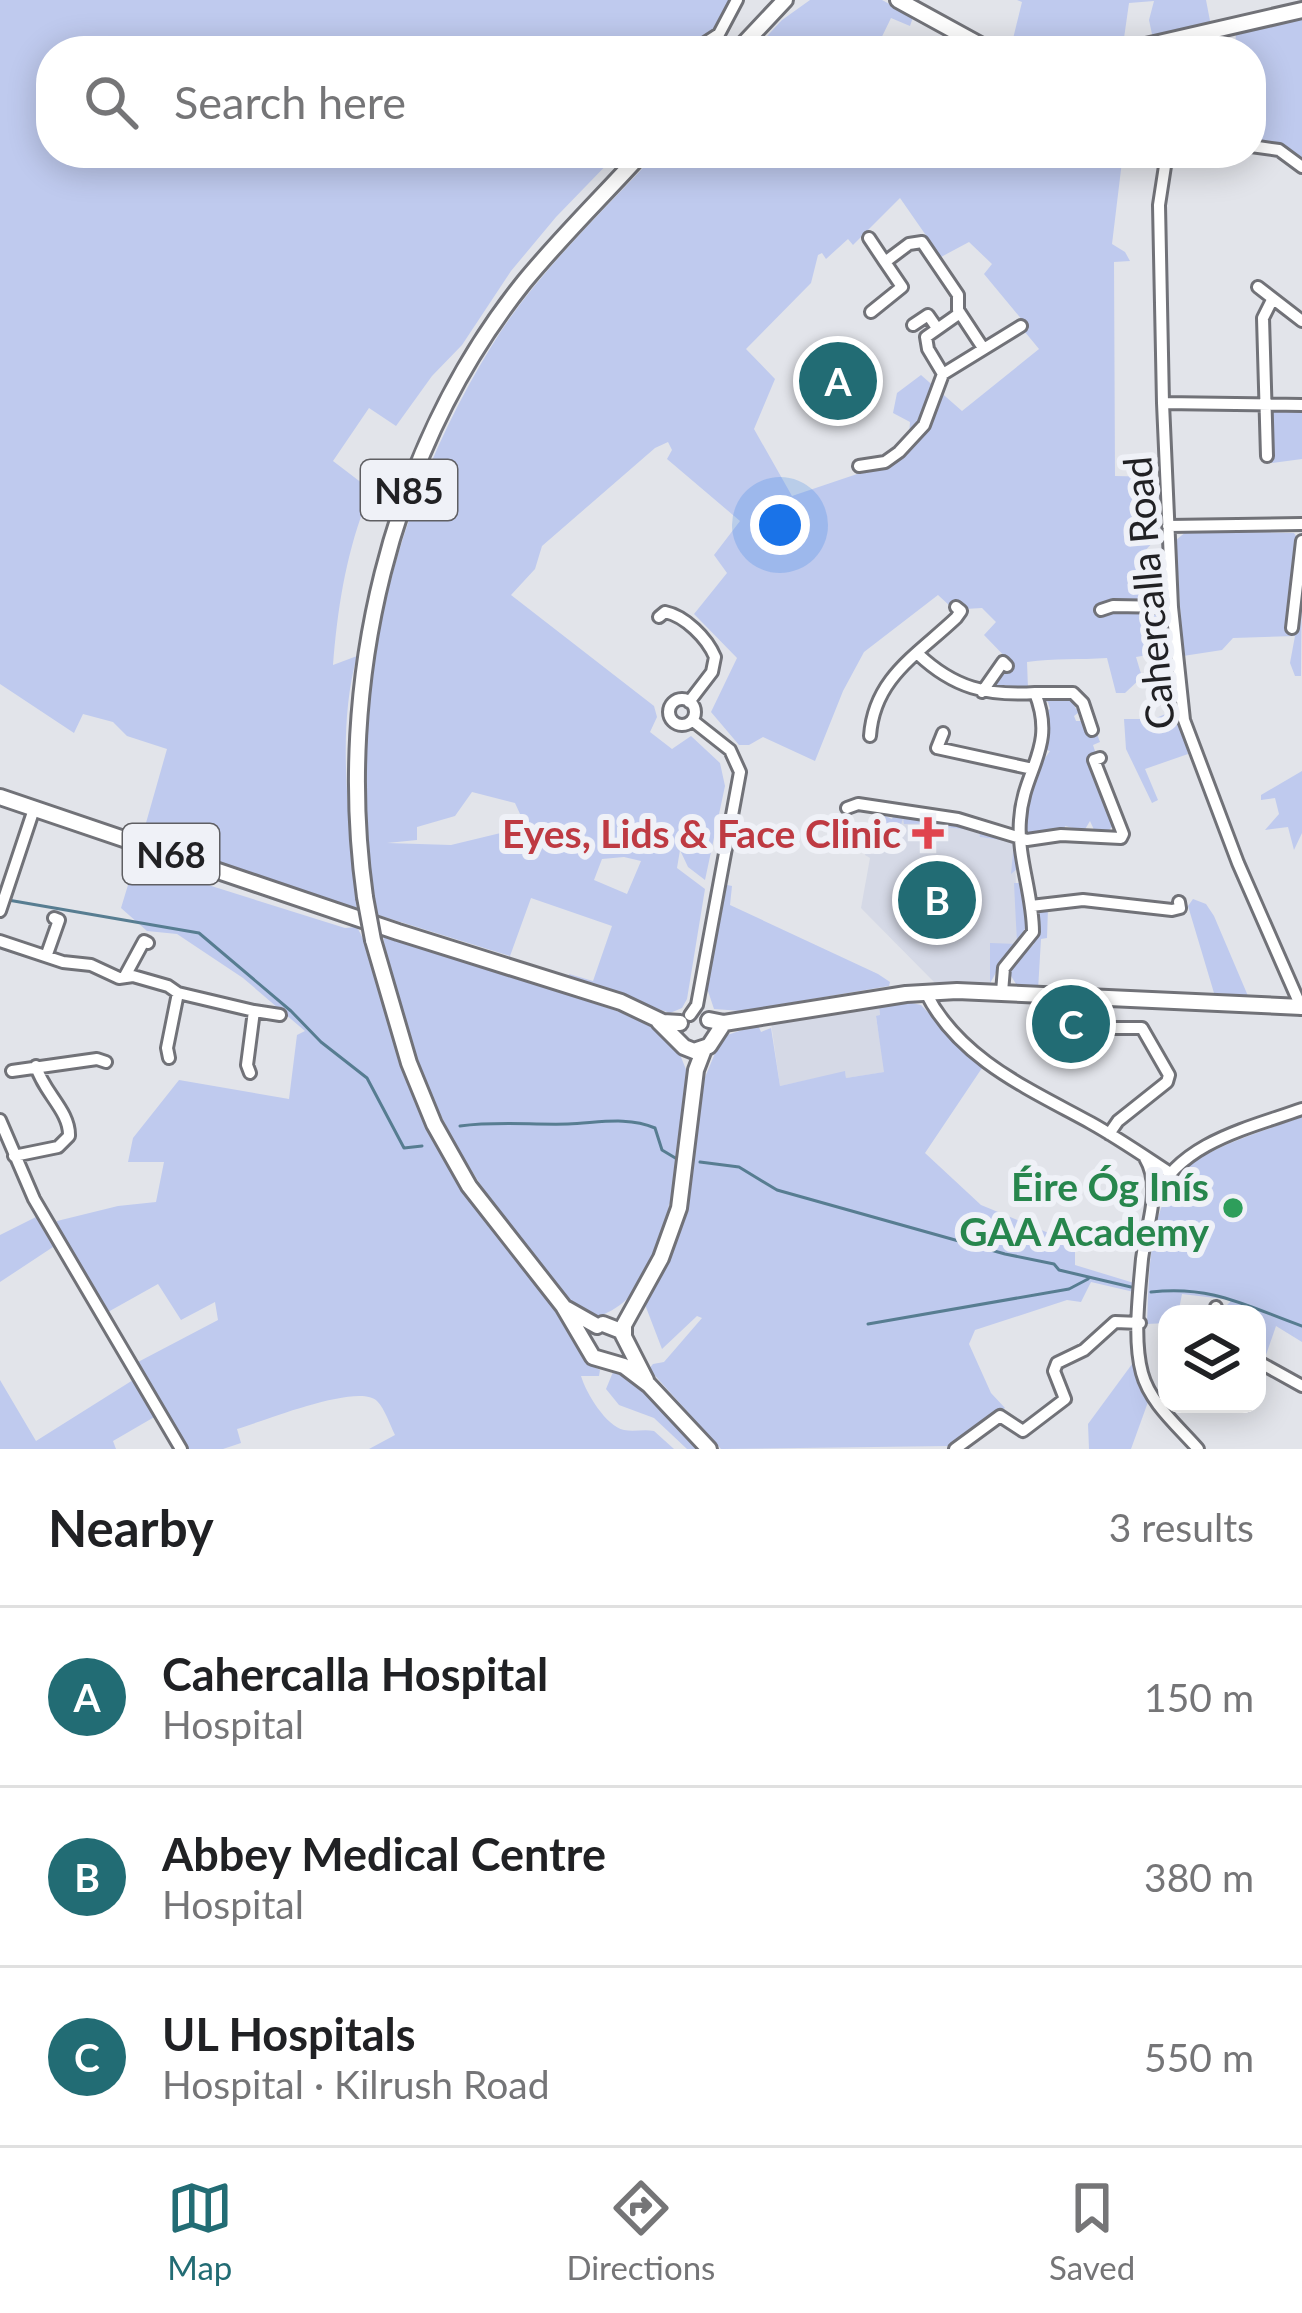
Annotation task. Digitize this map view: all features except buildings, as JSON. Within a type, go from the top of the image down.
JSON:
[{"type":"main road","points":[[752,36],[785,0]]},
{"type":"main road","points":[[774,15],[798,0]]},
{"type":"main road","points":[[898,0],[964,36]]},
{"type":"main road","points":[[1189,36],[1302,10]]},
{"type":"main road","name":"N85","points":[[628,168],[524,283],[451,397],[410,490],[381,583],[361,689],[356,784],[373,940],[409,1063],[434,1124],[488,1214],[562,1306],[598,1360],[624,1366],[649,1385],[709,1449]]},
{"type":"main road","name":"N68","points":[[0,796],[620,1002],[652,1017],[682,1044],[696,1070]]},
{"type":"main road","points":[[704,1049],[682,1044],[702,1020],[926,993],[1002,992],[1302,1008]]},
{"type":"main road","name":"N68","points":[[652,1017],[702,1020]]},
{"type":"main road","points":[[610,1362],[621,1355],[624,1325],[661,1258],[679,1208],[696,1070],[704,1049],[702,1020]]},
{"type":"main road","points":[[588,1348],[588,1336],[635,1301]]},
{"type":"main road","name":"N85","points":[[562,1306],[600,1325],[616,1326],[649,1385]]},
{"type":"street","points":[[716,36],[737,0]]},
{"type":"street","points":[[1266,148],[1279,150],[1302,167]]},
{"type":"street","name":"Cahercalla Road","points":[[1165,168],[1159,205],[1163,403],[1172,607],[1184,720],[1302,1008]]},
{"type":"street","points":[[869,238],[902,287],[871,312]]},
{"type":"street","points":[[885,262],[909,244],[922,242],[958,295],[960,313],[982,348]]},
{"type":"street","points":[[1258,287],[1302,321]]},
{"type":"street","points":[[1267,455],[1263,318],[1272,300]]},
{"type":"street","points":[[944,374],[926,342],[960,313]]},
{"type":"street","points":[[913,325],[928,314],[937,328]]},
{"type":"street","points":[[859,466],[891,459],[920,432],[944,374],[1022,326]]},
{"type":"street","points":[[1163,403],[1302,405]]},
{"type":"street","points":[[1168,526],[1302,524]]},
{"type":"street","points":[[1292,628],[1302,542]]},
{"type":"street","points":[[1101,610],[1113,605],[1172,607]]},
{"type":"street","points":[[870,738],[874,705],[882,690],[956,618],[961,611],[956,607]]},
{"type":"street","points":[[659,617],[676,615],[709,644],[716,657],[712,672],[689,702]]},
{"type":"street","points":[[919,654],[954,683],[982,692],[1067,690],[1083,703],[1083,717],[1092,730]]},
{"type":"street","points":[[982,692],[1003,662],[1006,666]]},
{"type":"street","points":[[1002,992],[1004,968],[1033,932],[1020,837],[1022,804],[1041,756],[1044,730],[1035,693]]},
{"type":"street","points":[[666,700],[689,702],[692,721],[674,723],[666,700]]},
{"type":"street","points":[[692,721],[730,750],[740,772],[702,1020]]},
{"type":"street","points":[[665,734],[674,723]]},
{"type":"street","points":[[943,733],[937,748],[1033,769]]},
{"type":"street","points":[[847,808],[858,804],[934,814],[1027,840],[1120,838],[1123,834],[1094,760],[1100,758]]},
{"type":"street","points":[[2,904],[34,809]]},
{"type":"street","points":[[1031,906],[1083,900],[1172,910],[1180,908],[1179,902]]},
{"type":"street","points":[[47,954],[59,920],[54,918]]},
{"type":"street","points":[[0,941],[63,962],[91,965],[108,975],[280,1015]]},
{"type":"street","points":[[125,976],[144,941],[148,943]]},
{"type":"street","points":[[169,1058],[178,993]]},
{"type":"street","points":[[926,993],[938,1017],[1002,1076],[1170,1172]]},
{"type":"street","points":[[1092,997],[1094,1024],[1142,1028],[1169,1075],[1109,1134]]},
{"type":"street","points":[[250,1073],[254,1012]]},
{"type":"street","points":[[12,1071],[97,1059],[106,1062]]},
{"type":"street","points":[[14,1156],[58,1147],[70,1136],[69,1122],[41,1086],[36,1066]]},
{"type":"street","points":[[1151,1207],[1170,1172],[1214,1142],[1302,1109]]},
{"type":"street","points":[[0,1120],[51,1230],[181,1449]]},
{"type":"street","points":[[1145,1157],[1151,1168],[1151,1207],[1142,1259],[1142,1370],[1149,1390],[1198,1449]]},
{"type":"street","points":[[955,1449],[1000,1416],[1023,1431],[1065,1399],[1054,1371],[1057,1363],[1084,1350],[1115,1322],[1140,1323]]},
{"type":"street","points":[[1266,1366],[1302,1386]]},
{"type":"shaded area","points":[[0,0],[734,0],[704,36],[36,36],[36,168],[603,168],[511,271],[462,345],[432,376],[396,426],[369,408],[333,461],[371,490],[345,576],[333,665],[357,656],[346,750],[357,911],[142,837],[167,749],[127,736],[113,722],[83,714],[74,733],[0,684]]},
{"type":"shaded area","points":[[810,0],[882,0],[913,17],[910,26],[891,18],[882,36],[767,36]]},
{"type":"shaded area","points":[[1017,0],[1206,0],[1211,26],[1152,36],[1149,20],[1154,1],[1129,3],[1124,36],[1014,36],[1022,2]]},
{"type":"shaded area","points":[[1302,16],[1302,162],[1290,151],[1266,145],[1266,36],[1236,36],[1236,32]]},
{"type":"shaded area","points":[[643,168],[1121,168],[1112,244],[1130,261],[1114,262],[1115,476],[1158,477],[1159,535],[1145,551],[1166,584],[1171,651],[1136,657],[1142,677],[1125,693],[1116,693],[1107,658],[1027,662],[1028,689],[990,688],[1013,665],[984,635],[996,622],[982,608],[965,609],[957,601],[950,606],[938,595],[864,652],[815,761],[763,737],[739,745],[711,712],[737,658],[694,614],[727,573],[714,555],[740,521],[667,459],[672,450],[668,442],[655,448],[542,546],[535,569],[511,595],[654,706],[657,717],[650,732],[672,749],[691,736],[720,763],[725,786],[705,880],[688,867],[680,850],[677,868],[705,889],[687,999],[682,1008],[670,1013],[571,979],[569,974],[593,981],[612,926],[531,898],[510,956],[378,915],[367,842],[365,768],[369,694],[381,621],[424,479],[455,411],[508,320]],"holes":[[[900,198],[941,257],[969,242],[992,264],[984,274],[1028,327],[1025,332],[1039,349],[962,411],[921,375],[897,393],[893,413],[910,422],[909,436],[866,471],[792,496],[754,429],[775,379],[746,349],[811,283],[818,255],[826,259],[848,239],[853,245]],[[472,792],[515,803],[526,827],[451,845],[387,843],[417,840],[417,827],[455,816]],[[602,859],[641,861],[627,894],[594,880]]]},
{"type":"shaded area","points":[[1274,408],[1302,408],[1302,459],[1272,463],[1269,416]]},
{"type":"shaded area","points":[[1187,531],[1294,533],[1302,545],[1301,676],[1295,676],[1290,663],[1295,636],[1233,638],[1222,650],[1183,656],[1176,540]]},
{"type":"shaded area","points":[[1066,693],[1079,702],[1074,704],[1076,709],[1082,710],[1074,716],[1076,721],[1090,735],[1097,734],[1100,742],[1093,745],[1096,754],[1089,757],[1113,826],[1106,833],[1095,832],[1090,821],[1084,831],[1065,826],[1064,832],[1027,836],[1027,799],[1036,771],[1050,751],[1045,712],[1050,709],[1042,700]]},
{"type":"shaded area","points":[[1177,709],[1188,754],[1145,769],[1158,800],[1152,803],[1126,749],[1124,719],[1154,719]]},
{"type":"shaded area","points":[[1302,771],[1302,833],[1294,850],[1288,827],[1265,830],[1279,814],[1275,798],[1261,800],[1261,795]]},
{"type":"shaded area","points":[[874,811],[892,819],[894,814],[942,819],[1016,840],[1019,867],[1011,874],[1014,842],[980,837],[979,831],[945,827],[945,823],[904,824],[903,818],[898,835],[870,833]]},
{"type":"shaded area","points":[[902,818],[945,823],[946,827],[980,831],[980,837],[1015,842],[1017,945],[991,944],[990,985],[936,984],[861,908],[870,833],[898,835]]},
{"type":"shaded area","points":[[135,862],[345,928],[357,927],[427,1122],[486,1222],[567,1318],[586,1359],[600,1370],[599,1376],[581,1376],[592,1400],[617,1427],[654,1431],[674,1449],[369,1449],[395,1435],[377,1401],[351,1396],[237,1429],[241,1443],[223,1449],[187,1449],[138,1362],[218,1320],[215,1302],[181,1320],[158,1284],[108,1312],[57,1229],[57,1221],[156,1202],[164,1162],[128,1162],[133,1138],[179,1080],[289,1099],[297,1035],[305,1031],[243,978],[177,934],[147,931],[121,908]]},
{"type":"shaded area","points":[[1014,883],[1019,883],[1028,916],[1017,942]]},
{"type":"shaded area","points":[[727,885],[732,886],[730,905],[878,974],[889,986],[742,1011],[714,1009],[707,988]]},
{"type":"shaded area","points":[[1193,899],[1206,904],[1214,916],[1248,996],[1214,993],[1188,906]]},
{"type":"shaded area","points":[[1048,908],[1038,990],[1019,989],[1008,971],[1034,944],[1039,913]]},
{"type":"shaded area","points":[[383,935],[639,1018],[679,1052],[691,1082],[675,1201],[669,1204],[672,1215],[645,1277],[610,1311],[595,1317],[577,1307],[479,1182],[428,1088],[408,1038]]},
{"type":"shaded area","points":[[990,943],[1015,944],[1003,960],[990,983]]},
{"type":"shaded area","points":[[921,1005],[982,1068],[925,1153],[981,1205],[1075,1244],[1075,1265],[1134,1283],[1134,1292],[1091,1282],[1081,1302],[1067,1300],[975,1330],[969,1344],[991,1393],[1005,1408],[949,1446],[721,1449],[649,1369],[664,1362],[702,1318],[697,1316],[662,1349],[644,1302],[679,1222],[692,1169],[703,1082],[727,1035],[758,1025],[761,1032],[771,1028],[780,1086],[845,1071],[846,1078],[884,1072],[876,1016],[879,1006]]},
{"type":"shaded area","points":[[879,1006],[876,1017],[885,1072],[846,1078],[845,1072],[780,1086],[771,1023]]},
{"type":"shaded area","name":"Éire Óg Inís GAA Academy","points":[[1302,1117],[1302,1342],[1276,1326],[1266,1355],[1266,1305],[1227,1305],[1232,1300],[1182,1294],[1180,1305],[1158,1305],[1158,1323],[1147,1324],[1153,1243],[1171,1186],[1194,1162]]},
{"type":"shaded area","points":[[36,1217],[53,1247],[0,1282],[0,1235]]},
{"type":"shaded area","points":[[1135,1360],[1139,1386],[1148,1402],[1131,1449],[1089,1449],[1088,1424]]},
{"type":"shaded area","points":[[613,1372],[626,1376],[649,1396],[653,1394],[700,1449],[687,1449],[654,1418],[619,1405],[606,1389]]},
{"type":"shaded area","points":[[0,1380],[36,1441],[133,1380],[156,1416],[113,1441],[116,1449],[0,1449]]},
{"type":"waterway","points":[[8,900],[199,933],[367,1078],[404,1148],[422,1146]]},
{"type":"waterway","points":[[460,1126],[634,1122],[655,1128],[662,1150],[677,1159]]},
{"type":"waterway","points":[[700,1162],[739,1167],[777,1190],[1131,1287]]},
{"type":"waterway","points":[[868,1324],[1069,1289],[1088,1279]]},
{"type":"waterway","points":[[1151,1292],[1211,1294],[1302,1326]]},
{"type":"place","name":"Cahercalla Hospital","points":[[838,381]]},
{"type":"place","name":"Eyes, Lids & Face Clinic","points":[[928,833]]},
{"type":"place","name":"Abbey Medical Centre","points":[[937,900]]},
{"type":"place","name":"UL Hospitals","points":[[1071,1024]]},
{"type":"place","name":"Éire Óg Inís GAA Academy","points":[[1233,1208]]}]
